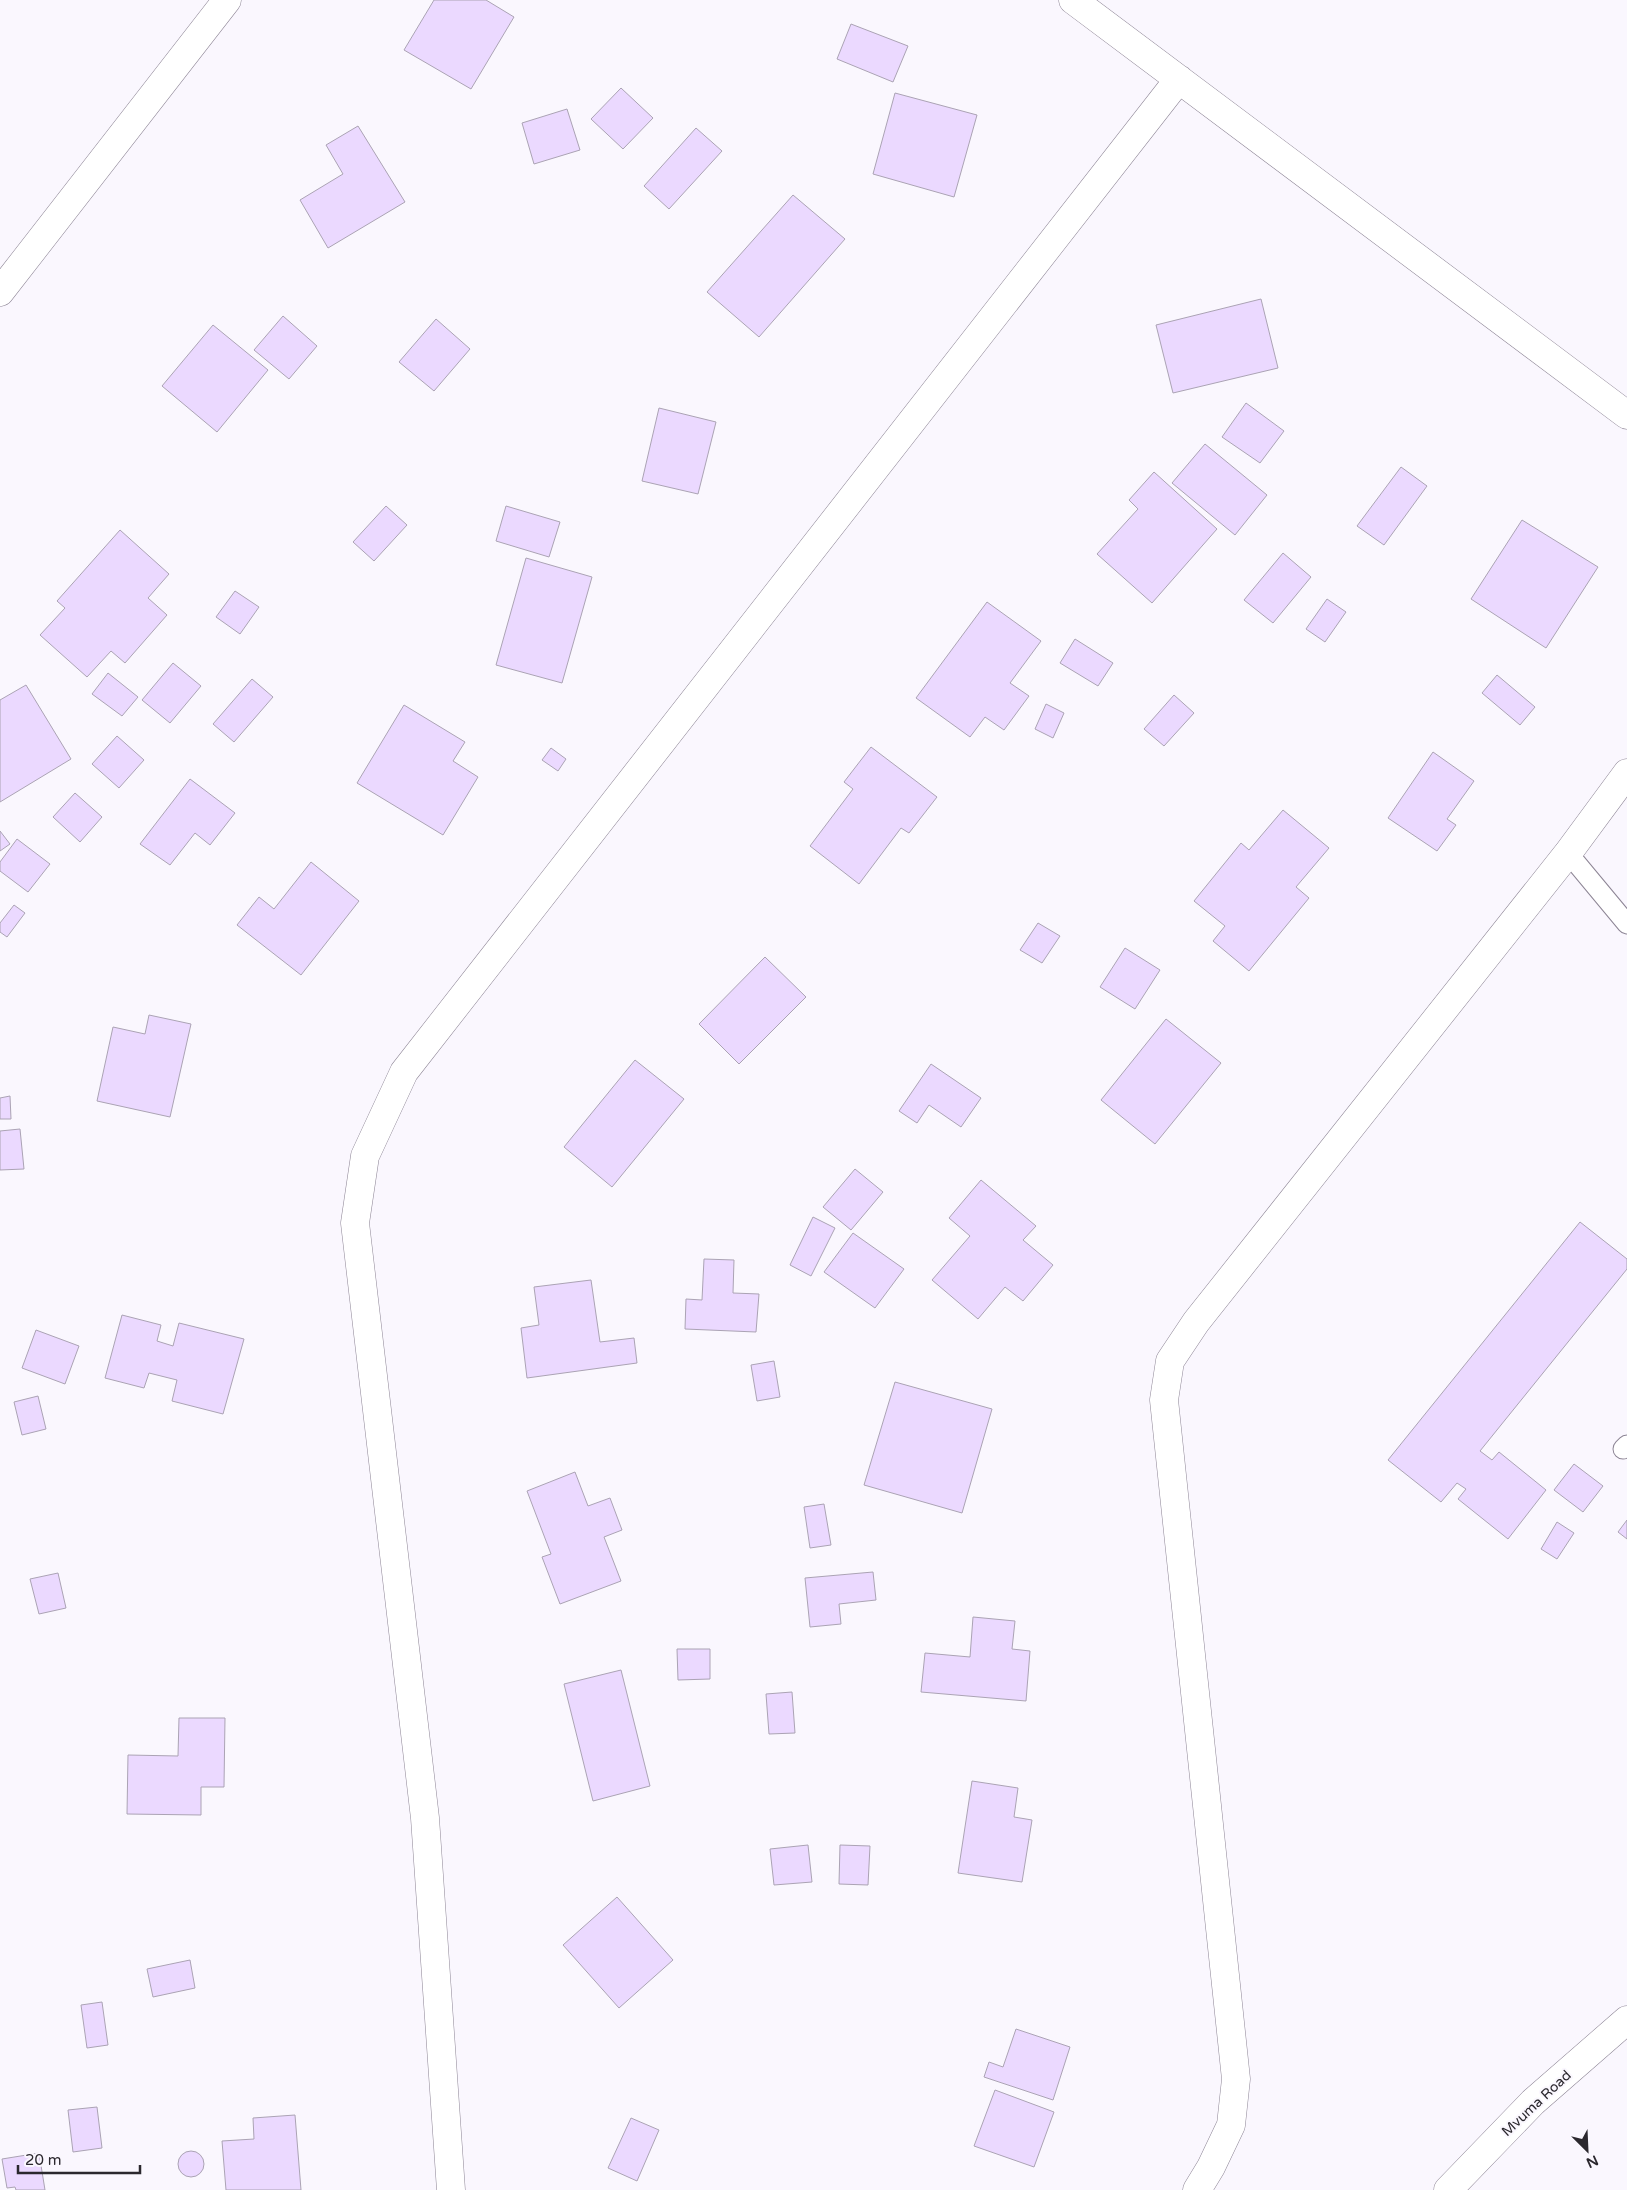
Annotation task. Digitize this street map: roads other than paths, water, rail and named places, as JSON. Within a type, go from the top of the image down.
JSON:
[{"type":"main road","points":[[0,292],[227,0]]},
{"type":"main road","points":[[1073,0],[1627,415]]},
{"type":"main road","points":[[451,2190],[426,1818],[355,1224],[365,1156],[404,1072],[1179,79]]},
{"type":"main road","points":[[1197,2190],[1211,2168],[1231,2125],[1236,2079],[1164,1400],[1170,1361],[1202,1314],[1568,853],[1627,773]]},
{"type":"main road","name":"Mvuma Road","points":[[1448,2190],[1533,2102],[1627,2020]]},
{"type":"lane","points":[[1568,853],[1627,924]]}]
